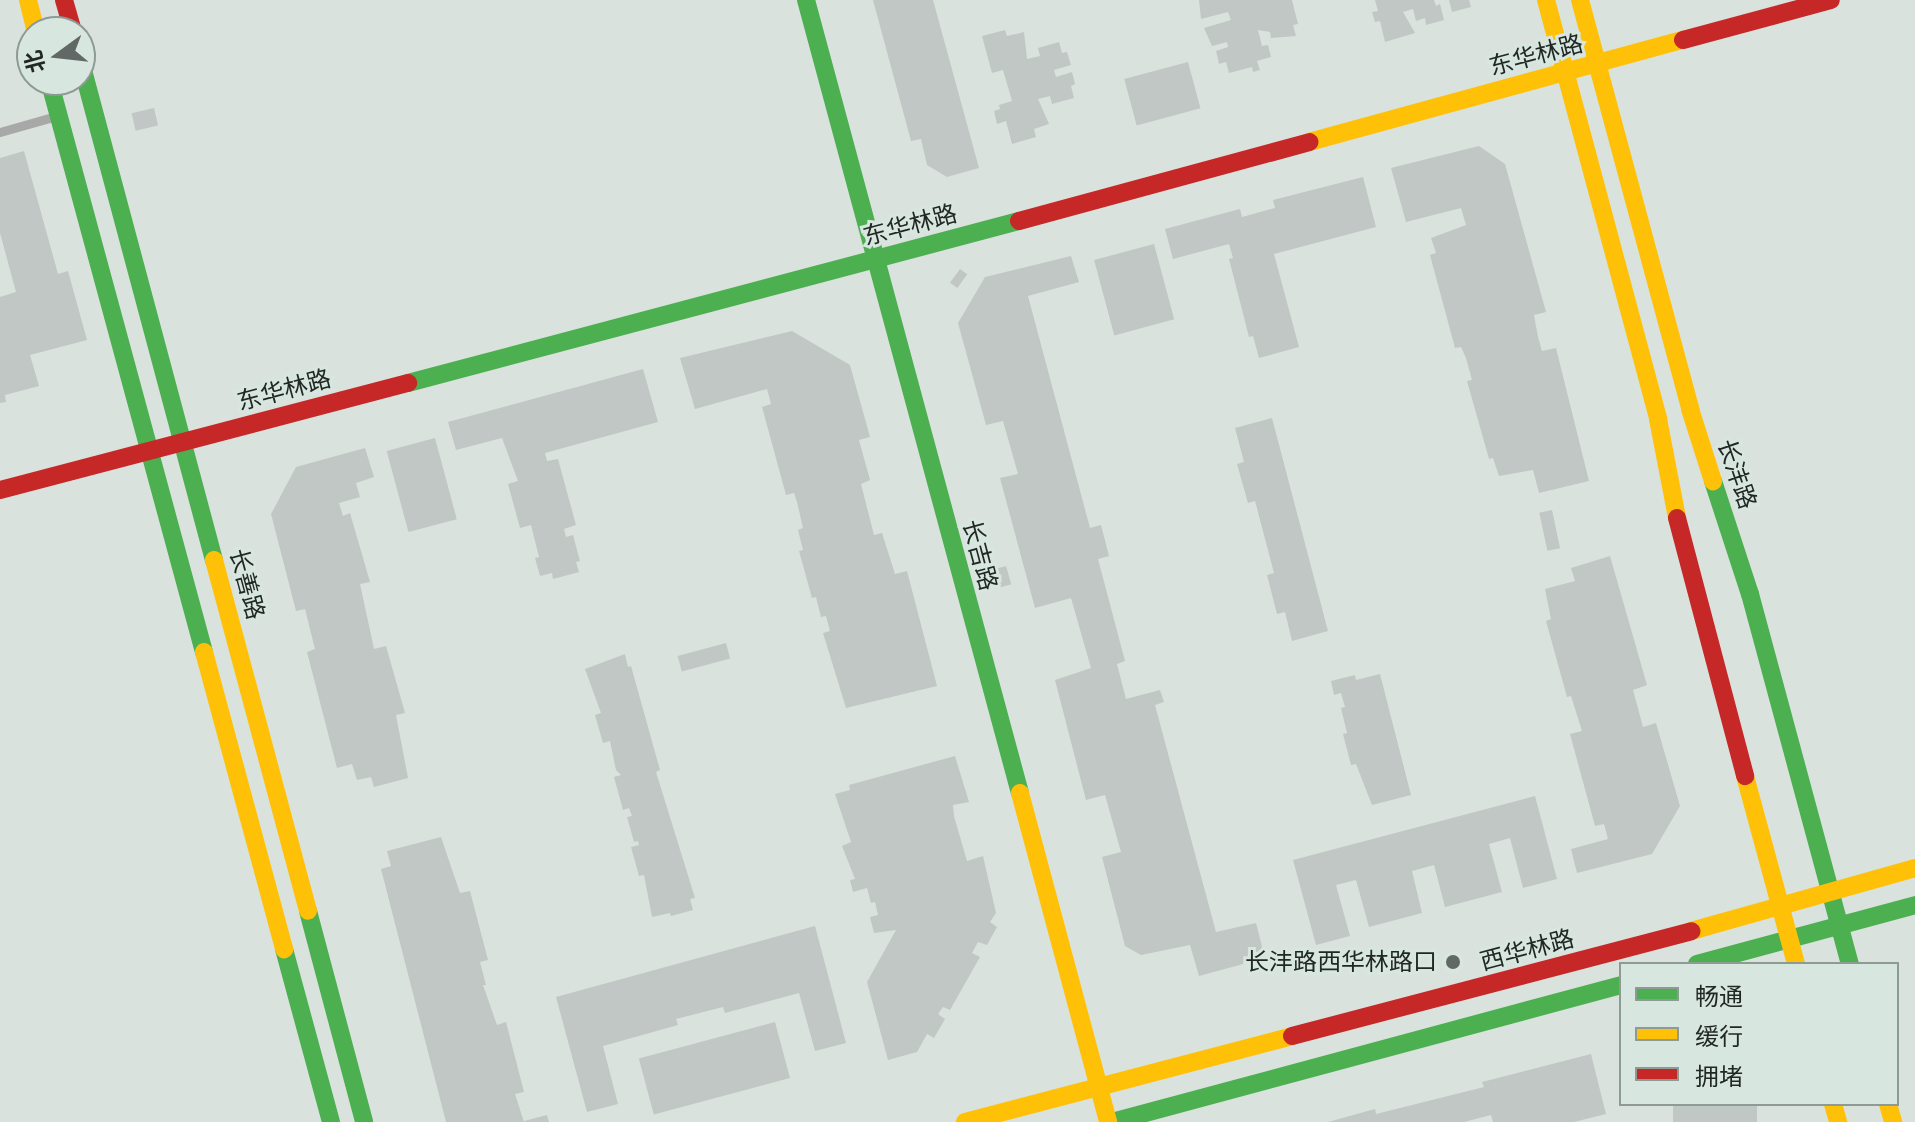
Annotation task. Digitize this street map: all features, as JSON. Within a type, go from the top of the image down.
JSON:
[{"type":"street","name":"长吉路","points":[[806,0],[1097,1086],[1110,1122]]},
{"type":"street","points":[[1546,0],[1658,419],[1683,549],[1795,962]]},
{"type":"street","name":"长沣路","points":[[1580,0],[1690,409],[1746,580],[1849,962]]},
{"type":"street","name":"东华林路","points":[[0,490],[875,260],[1831,0]]},
{"type":"street","points":[[54,96],[331,1122]]},
{"type":"street","name":"长善路","points":[[90,96],[364,1122]]},
{"type":"street","name":"西华林路","points":[[965,1122],[1780,908],[1915,868]]},
{"type":"street","points":[[1704,962],[1915,905]]},
{"type":"street","points":[[1110,1122],[1619,986]]},
{"type":"lane","points":[[0,132],[59,115]]},
{"type":"building","points":[[873,0],[933,0],[979,168],[947,177],[927,165],[921,139],[911,141]]},
{"type":"building","points":[[1199,0],[1292,0],[1298,24],[1293,25],[1296,36],[1271,38],[1270,32],[1258,30],[1262,46],[1268,45],[1271,57],[1257,61],[1260,70],[1253,72],[1252,67],[1229,73],[1226,62],[1219,64],[1216,51],[1228,47],[1227,42],[1212,46],[1204,28],[1231,20],[1228,12],[1201,19]]},
{"type":"building","points":[[1375,0],[1434,0],[1436,6],[1440,4],[1444,20],[1426,25],[1425,18],[1416,21],[1413,9],[1403,12],[1415,33],[1385,42],[1380,21],[1375,22],[1372,12],[1378,11]]},
{"type":"building","points":[[1449,0],[1469,0],[1471,7],[1452,12]]},
{"type":"building","points":[[1005,30],[1007,36],[1024,32],[1027,59],[1040,56],[1038,48],[1059,42],[1062,53],[1067,52],[1071,65],[1054,70],[1056,77],[1072,72],[1075,84],[1071,86],[1074,98],[1052,104],[1050,96],[1038,99],[1049,124],[1034,129],[1036,137],[1012,144],[1006,121],[997,124],[994,111],[1000,109],[999,105],[1012,101],[1003,70],[992,73],[982,36]]},
{"type":"building","points":[[1188,62],[1200,108],[1137,125],[1124,79]]},
{"type":"building","points":[[154,108],[158,126],[136,131],[132,113]]},
{"type":"building","points":[[1479,146],[1505,164],[1546,312],[1534,315],[1538,337],[1542,351],[1556,348],[1589,481],[1539,493],[1533,470],[1499,476],[1493,458],[1489,459],[1467,381],[1472,380],[1466,358],[1461,347],[1455,348],[1430,255],[1436,253],[1431,238],[1466,225],[1461,208],[1406,222],[1391,168]]},
{"type":"building","points":[[24,151],[58,274],[68,271],[87,340],[30,355],[39,386],[5,395],[6,402],[0,403],[0,297],[16,292],[0,233],[0,158]]},
{"type":"building","points":[[1363,177],[1376,227],[1274,254],[1299,347],[1259,358],[1253,336],[1249,337],[1229,259],[1233,258],[1229,244],[1173,259],[1165,229],[1240,209],[1242,217],[1275,208],[1273,200]]},
{"type":"building","points":[[1154,244],[1174,319],[1114,335],[1094,260]]},
{"type":"building","points":[[1071,256],[1079,282],[1028,296],[1090,528],[1101,525],[1109,556],[1098,559],[1125,661],[1117,664],[1126,699],[1160,690],[1164,702],[1155,705],[1216,932],[1256,923],[1265,958],[1199,976],[1190,945],[1141,955],[1125,946],[1102,857],[1121,852],[1105,795],[1086,800],[1055,680],[1091,668],[1071,598],[1035,608],[1000,478],[1018,474],[1003,421],[986,425],[958,323],[985,277]]},
{"type":"building","points":[[960,269],[967,274],[957,288],[950,283]]},
{"type":"building","points":[[792,331],[850,365],[870,437],[859,440],[870,480],[861,484],[874,535],[882,533],[895,574],[907,571],[937,686],[846,708],[823,633],[830,631],[826,616],[821,617],[816,597],[812,598],[799,551],[803,550],[798,530],[803,528],[797,502],[794,493],[786,495],[762,407],[771,404],[767,389],[695,409],[680,358]]},
{"type":"building","points":[[643,369],[658,422],[545,453],[547,461],[558,459],[576,525],[564,529],[566,537],[573,535],[580,561],[576,562],[579,572],[553,579],[552,573],[540,576],[531,525],[520,528],[508,484],[518,481],[502,438],[456,450],[448,422]]},
{"type":"building","points":[[1272,418],[1328,631],[1292,641],[1285,612],[1277,614],[1267,575],[1274,573],[1255,501],[1248,503],[1237,464],[1244,462],[1235,428]]},
{"type":"building","points":[[435,438],[457,519],[408,532],[387,451]]},
{"type":"building","points":[[365,448],[374,477],[356,483],[360,497],[339,503],[343,516],[350,513],[370,582],[360,584],[374,649],[386,646],[405,713],[396,715],[408,778],[374,787],[371,777],[357,780],[352,764],[337,768],[307,652],[315,649],[305,609],[296,611],[271,514],[296,467]]},
{"type":"building","points":[[1552,510],[1560,548],[1547,551],[1539,513]]},
{"type":"building","points":[[1610,556],[1647,685],[1633,690],[1643,727],[1656,723],[1680,806],[1652,854],[1577,873],[1571,849],[1608,839],[1604,824],[1595,826],[1570,734],[1582,731],[1571,696],[1567,697],[1546,621],[1551,619],[1545,589],[1575,581],[1571,568]]},
{"type":"building","points":[[1006,566],[1011,584],[1001,587],[995,569]]},
{"type":"building","points":[[726,643],[730,658],[682,671],[678,656]]},
{"type":"building","points":[[625,654],[660,770],[656,772],[695,898],[690,899],[693,910],[671,916],[670,913],[652,917],[644,875],[639,876],[631,847],[639,845],[638,841],[634,842],[627,817],[632,816],[629,808],[623,810],[614,777],[621,775],[616,770],[610,741],[603,743],[595,715],[601,713],[585,669]]},
{"type":"building","points":[[1380,674],[1411,795],[1372,805],[1356,764],[1351,765],[1343,734],[1347,733],[1341,708],[1345,707],[1341,693],[1334,695],[1331,681],[1355,675],[1356,680]]},
{"type":"building","points":[[955,756],[969,802],[953,805],[954,816],[967,861],[983,856],[996,913],[990,922],[997,927],[987,945],[978,942],[972,953],[980,957],[950,1010],[943,1007],[938,1014],[945,1019],[934,1038],[927,1034],[917,1052],[888,1060],[867,982],[896,930],[874,933],[870,917],[878,915],[875,902],[871,903],[867,888],[853,892],[850,880],[855,879],[842,846],[851,842],[835,794],[850,790],[849,785]]},
{"type":"building","points":[[1535,796],[1557,879],[1523,888],[1510,838],[1489,844],[1502,892],[1445,907],[1434,865],[1412,871],[1422,913],[1369,927],[1356,880],[1336,885],[1350,936],[1316,945],[1293,860]]},
{"type":"building","points":[[441,837],[460,893],[470,891],[488,960],[480,962],[486,985],[483,985],[497,1025],[506,1022],[524,1092],[515,1094],[524,1122],[446,1122],[381,869],[391,866],[387,851]]},
{"type":"building","points":[[815,926],[846,1043],[815,1051],[799,993],[725,1013],[723,1007],[676,1019],[678,1025],[603,1046],[618,1104],[587,1112],[556,997]]},
{"type":"building","points":[[775,1022],[790,1078],[654,1115],[639,1058]]},
{"type":"building","points":[[1591,1054],[1606,1114],[1574,1122],[1493,1122],[1491,1115],[1464,1122],[1328,1122],[1375,1109],[1376,1114],[1484,1087],[1482,1082]]},
{"type":"building","points":[[1673,1106],[1757,1106],[1757,1122],[1673,1122]]},
{"type":"building","points":[[547,1115],[549,1122],[524,1122],[524,1121]]},
{"type":"traffic: fast","points":[[806,0],[1020,793]]},
{"type":"traffic: fast","points":[[53,96],[204,652]]},
{"type":"traffic: fast","points":[[90,96],[214,560]]},
{"type":"traffic: fast","points":[[408,383],[1019,221]]},
{"type":"traffic: fast","points":[[1713,481],[1750,594],[1849,962]]},
{"type":"traffic: fast","points":[[1704,962],[1915,905]]},
{"type":"traffic: fast","points":[[308,911],[364,1122]]},
{"type":"traffic: fast","points":[[284,949],[331,1122]]},
{"type":"traffic: fast","points":[[1112,1122],[1619,986]]},
{"type":"traffic: slow","points":[[28,0],[32,16]]},
{"type":"traffic: slow","points":[[1546,0],[1658,419],[1677,518]]},
{"type":"traffic: slow","points":[[1580,0],[1690,409],[1713,481]]},
{"type":"traffic: slow","points":[[1309,142],[1683,40]]},
{"type":"traffic: slow","points":[[214,560],[308,911]]},
{"type":"traffic: slow","points":[[204,652],[284,949]]},
{"type":"traffic: slow","points":[[1745,776],[1795,962]]},
{"type":"traffic: slow","points":[[1020,793],[1108,1122]]},
{"type":"traffic: slow","points":[[1691,931],[1915,868]]},
{"type":"traffic: slow","points":[[965,1122],[1292,1036]]},
{"type":"traffic: slow","points":[[1834,1106],[1838,1122]]},
{"type":"traffic: slow","points":[[1889,1106],[1893,1122]]},
{"type":"traffic: jam","points":[[64,0],[68,16]]},
{"type":"traffic: jam","points":[[1683,40],[1831,0]]},
{"type":"traffic: jam","points":[[1019,221],[1309,142]]},
{"type":"traffic: jam","points":[[0,490],[408,383]]},
{"type":"traffic: jam","points":[[1677,518],[1745,776]]},
{"type":"traffic: jam","points":[[1292,1036],[1691,931]]},
{"type":"place","name":"长沣路西华林路口","points":[[1453,962]]}]
